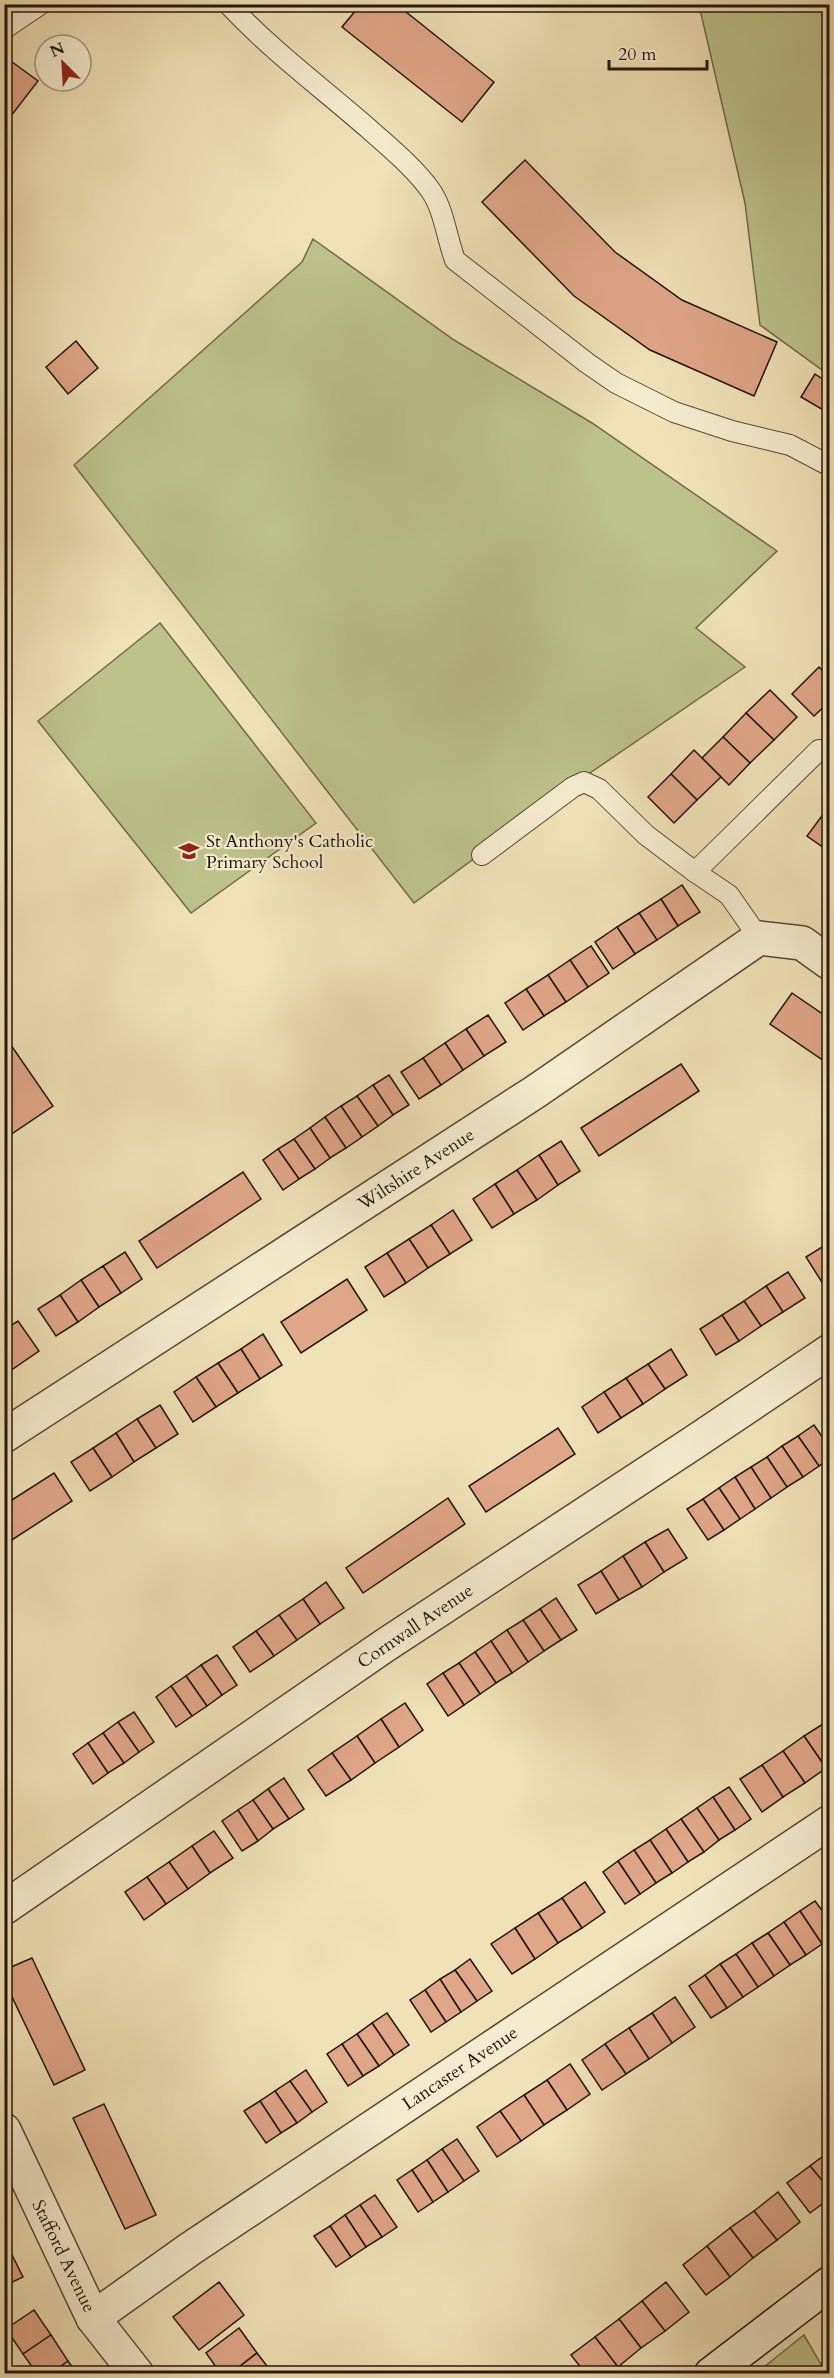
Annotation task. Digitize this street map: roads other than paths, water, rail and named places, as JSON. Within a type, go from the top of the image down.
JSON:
[{"type":"street","points":[[759,938],[802,943],[830,963]]},
{"type":"street","name":"Wiltshire Avenue","points":[[4,1436],[535,1092],[759,938]]},
{"type":"street","name":"Cornwall Avenue","points":[[4,1908],[384,1646],[830,1351]]},
{"type":"street","name":"Lancaster Avenue","points":[[93,2318],[190,2248],[830,1822]]},
{"type":"street","name":"Stafford Avenue","points":[[4,2130],[93,2318],[137,2373]]},
{"type":"street","points":[[711,2373],[830,2283]]},
{"type":"lane","points":[[4,29],[41,4]]},
{"type":"lane","points":[[228,4],[256,34],[397,154],[431,191],[444,220],[446,237],[455,260],[578,356],[616,383],[674,412],[732,431],[790,445],[830,466]]},
{"type":"lane","points":[[695,872],[819,750]]},
{"type":"lane","points":[[482,855],[573,787],[584,782],[600,789],[646,835],[729,895],[759,938]]},
{"type":"place","name":"St Anthony's Catholic Primary School","points":[[189,851]]}]
